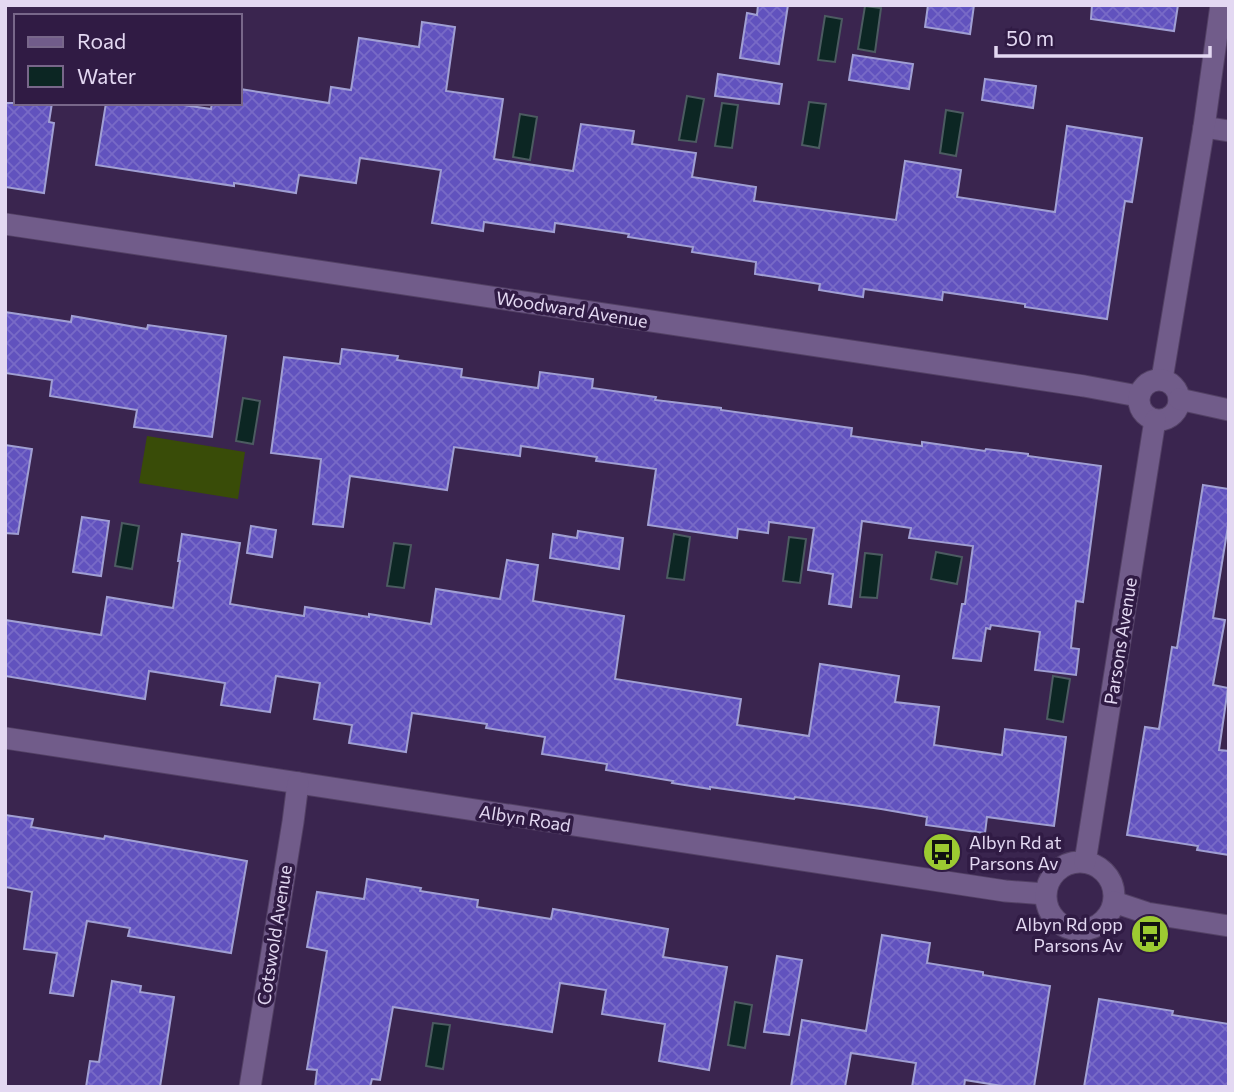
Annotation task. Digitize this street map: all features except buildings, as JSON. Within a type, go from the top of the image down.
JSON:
[{"type":"street","points":[[1162,380],[1204,127],[1221,5]]},
{"type":"street","points":[[1204,127],[1229,131]]},
{"type":"street","name":"Woodward Avenue","points":[[5,224],[1138,396]]},
{"type":"street","points":[[1149,381],[1167,381],[1176,388],[1178,407],[1163,420],[1155,420],[1149,418],[1140,408],[1138,396],[1149,381]]},
{"type":"street","points":[[1179,399],[1229,410]]},
{"type":"street","name":"Parsons Avenue","points":[[1085,862],[1155,420]]},
{"type":"street","name":"Albyn Road","points":[[5,738],[991,889],[1045,894]]},
{"type":"street","name":"Cotswold Avenue","points":[[250,1087],[298,783]]},
{"type":"street","points":[[1085,862],[1105,872],[1111,881],[1114,902],[1103,922],[1082,931],[1070,929],[1051,916],[1045,894],[1052,876],[1059,869],[1067,864],[1085,862]]},
{"type":"street","points":[[1114,902],[1147,913],[1229,926]]},
{"type":"green space","points":[[147,436],[245,452],[238,499],[139,483]]},
{"type":"water","points":[[865,6],[881,8],[875,52],[858,49]]},
{"type":"water","points":[[825,16],[842,19],[835,62],[818,60]]},
{"type":"water","points":[[687,96],[704,99],[696,142],[679,140]]},
{"type":"water","points":[[809,102],[826,104],[819,148],[802,145]]},
{"type":"water","points":[[722,103],[738,105],[732,148],[715,146]]},
{"type":"water","points":[[946,110],[963,113],[956,156],[940,153]]},
{"type":"water","points":[[520,114],[537,117],[530,160],[513,157]]},
{"type":"water","points":[[243,398],[260,401],[253,444],[236,441]]},
{"type":"water","points":[[122,523],[139,526],[132,569],[115,566]]},
{"type":"water","points":[[674,534],[690,537],[684,580],[667,578]]},
{"type":"water","points":[[789,537],[806,539],[800,583],[783,581]]},
{"type":"water","points":[[394,543],[411,545],[404,588],[387,586]]},
{"type":"water","points":[[936,552],[962,557],[957,584],[931,579]]},
{"type":"water","points":[[865,553],[882,555],[877,598],[860,597]]},
{"type":"water","points":[[1053,676],[1070,679],[1063,722],[1047,719]]},
{"type":"water","points":[[735,1002],[752,1005],[745,1048],[728,1045]]},
{"type":"water","points":[[433,1023],[450,1025],[443,1069],[426,1066]]},
{"type":"place","name":"Albyn Rd at Parsons Av","points":[[942,852]]},
{"type":"place","name":"Albyn Rd opp Parsons Av","points":[[1150,934]]}]
